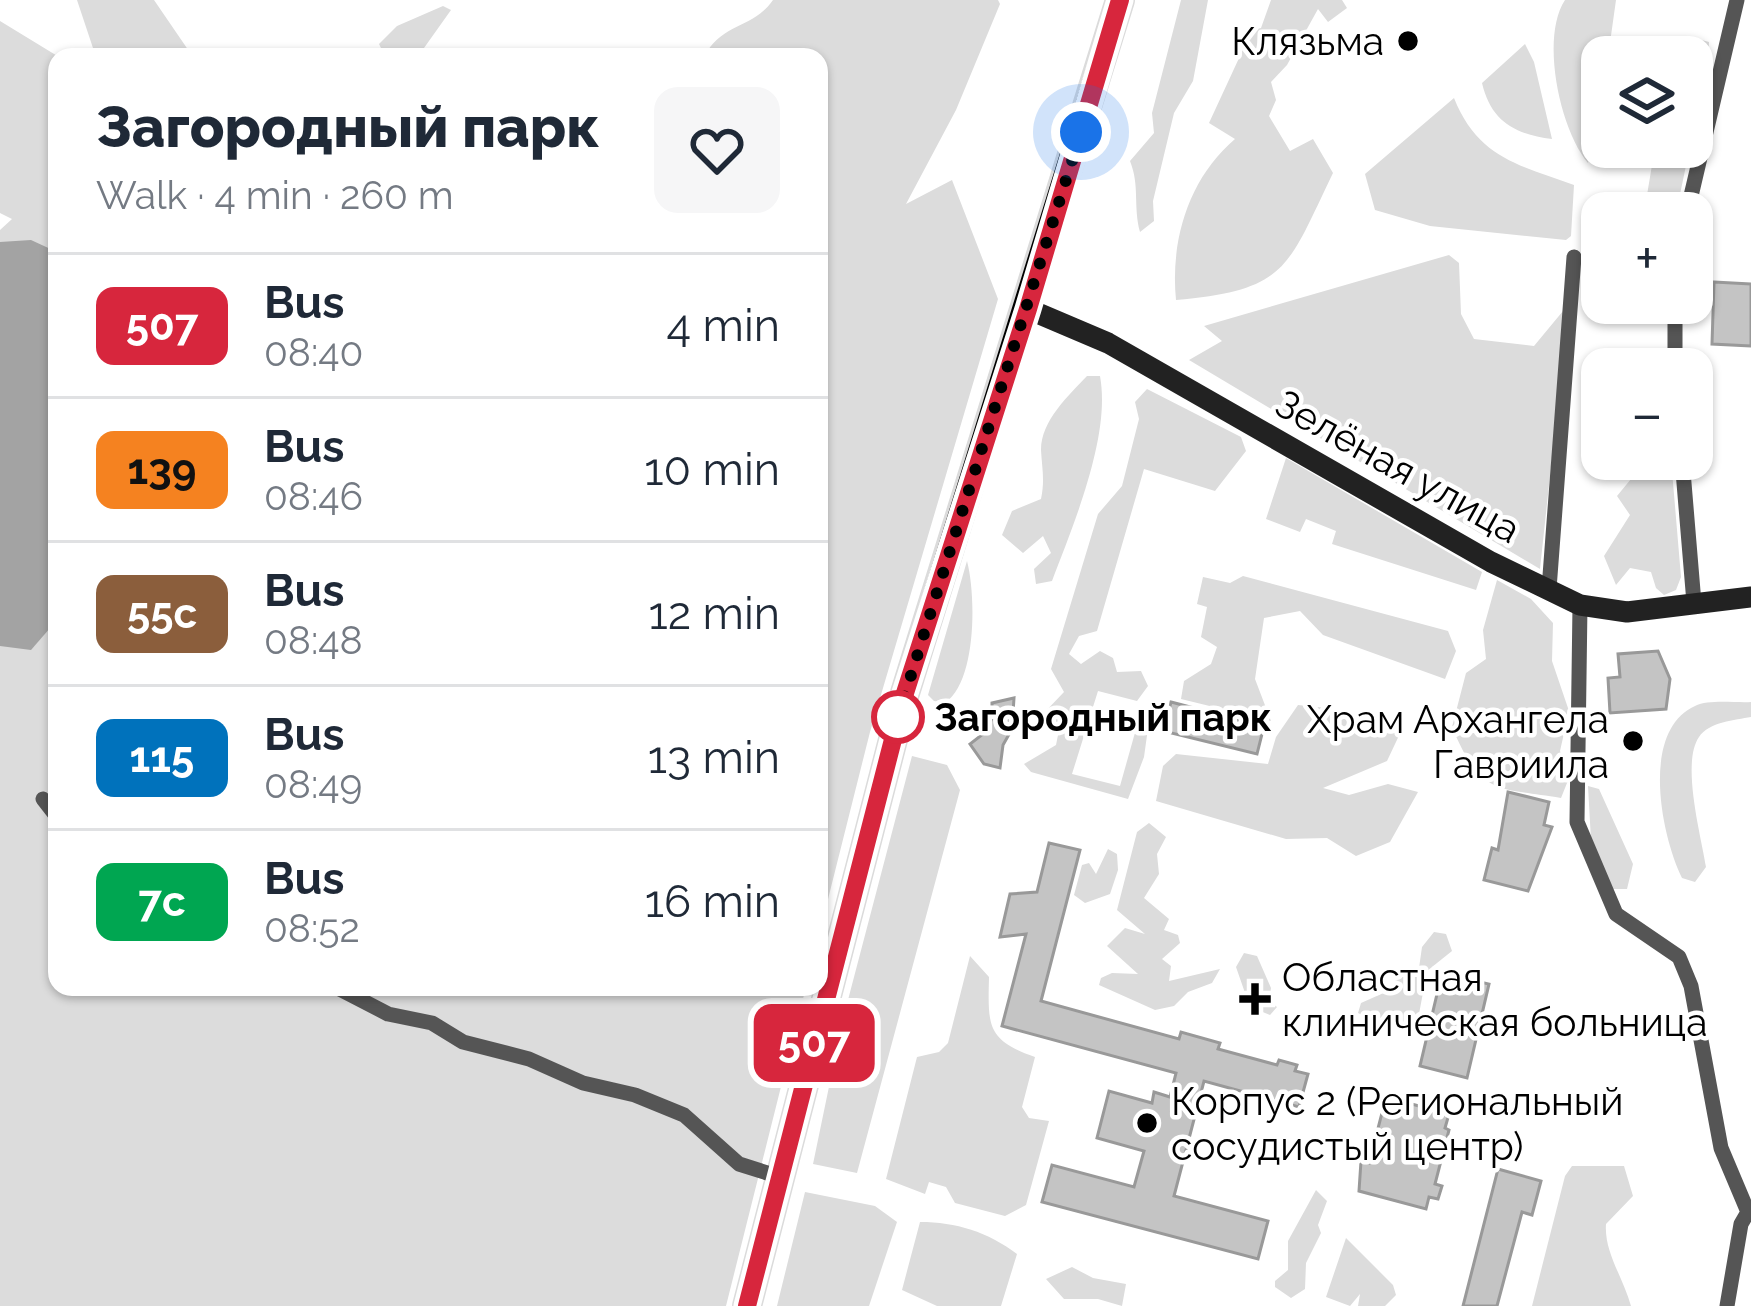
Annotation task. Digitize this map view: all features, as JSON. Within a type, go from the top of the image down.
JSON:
[{"type":"main road","points":[[828,991],[905,693],[1028,309],[1120,0]]},
{"type":"main road","points":[[747,1306],[827,996]]},
{"type":"street","points":[[1692,192],[1737,0]]},
{"type":"street","points":[[1549,589],[1574,257]]},
{"type":"street","name":"Зелёная улица","points":[[1028,309],[1108,343],[1491,562],[1580,605],[1627,612],[1751,596]]},
{"type":"street","points":[[1684,480],[1694,603]]},
{"type":"street","points":[[1580,605],[1577,822],[1616,914],[1678,957],[1685,972],[1721,1148],[1750,1212],[1741,1224],[1727,1306]]},
{"type":"street","points":[[43,800],[48,806]]},
{"type":"street","points":[[353,996],[388,1014],[432,1023],[464,1042],[530,1059],[583,1083],[635,1095],[684,1114],[740,1164],[780,1177]]},
{"type":"shaded area","points":[[77,0],[154,0],[187,48],[93,48]]},
{"type":"shaded area","name":"Загородный парк","points":[[773,0],[998,0],[1000,4],[956,110],[906,204],[952,180],[998,299],[870,732],[828,899],[828,48],[710,48]]},
{"type":"shaded area","points":[[1181,0],[1208,0],[1193,81],[1174,113],[1153,201],[1154,221],[1140,232],[1130,161],[1154,133],[1152,113]]},
{"type":"shaded area","points":[[1271,0],[1342,0],[1347,8],[1328,22],[1318,9],[1287,65],[1271,82],[1276,100],[1269,116],[1290,151],[1313,139],[1333,173],[1305,232],[1279,268],[1241,289],[1176,300],[1176,255],[1186,212],[1206,172],[1235,139],[1209,123],[1252,30],[1261,28]]},
{"type":"shaded area","points":[[1565,0],[1616,0],[1611,36],[1581,36],[1581,152],[1569,129],[1557,83],[1554,37]]},
{"type":"shaded area","points":[[443,6],[451,10],[424,48],[381,48],[379,44],[397,26]]},
{"type":"shaded area","points":[[0,21],[48,50],[48,996],[804,996],[726,1306],[0,1306],[0,230],[12,219],[0,213]]},
{"type":"shaded area","points":[[1525,44],[1534,62],[1552,139],[1506,123],[1491,107],[1482,83]]},
{"type":"shaded area","points":[[1454,98],[1488,147],[1518,165],[1574,185],[1571,236],[1566,240],[1430,226],[1375,210],[1365,174]]},
{"type":"shaded area","points":[[1652,168],[1686,168],[1680,192],[1648,192]]},
{"type":"shaded area","points":[[31,240],[48,248],[48,630],[31,650],[0,646],[0,242]]},
{"type":"shaded area","points":[[1449,255],[1459,263],[1461,314],[1474,339],[1534,346],[1563,311],[1564,345],[1540,569],[1189,360],[1222,341],[1204,326]]},
{"type":"shaded area","points":[[1087,376],[1100,376],[1095,452],[1052,581],[1036,584],[1034,569],[1051,553],[1043,536],[1023,553],[1002,535],[1012,511],[1041,499],[1042,439],[1057,410]]},
{"type":"shaded area","points":[[1147,389],[1241,437],[1246,451],[1215,491],[1144,469],[1097,631],[1079,636],[1069,654],[1081,664],[1100,651],[1113,658],[1117,672],[1141,671],[1148,686],[1137,701],[1098,691],[1072,774],[1120,786],[1138,722],[1149,721],[1144,757],[1128,799],[1031,772],[1024,764],[1056,745],[1059,730],[1042,715],[1064,692],[1051,669],[1098,514],[1122,486],[1139,419],[1135,402]]},
{"type":"shaded area","points":[[1286,458],[1482,572],[1476,590],[1332,544],[1336,531],[1306,519],[1300,532],[1266,519]]},
{"type":"shaded area","points":[[1630,480],[1673,480],[1681,577],[1676,590],[1664,595],[1651,572],[1630,568],[1616,585],[1604,556],[1630,515],[1617,496]]},
{"type":"shaded area","points":[[967,561],[972,594],[968,657],[956,692],[945,703],[934,701],[928,695]]},
{"type":"shaded area","points":[[1243,576],[1448,631],[1456,651],[1445,679],[1323,635],[1300,611],[1264,618],[1255,679],[1271,721],[1181,699],[1184,681],[1211,664],[1217,647],[1201,637],[1207,607],[1197,604],[1203,577],[1230,583]]},
{"type":"shaded area","points":[[1497,580],[1531,599],[1553,623],[1552,661],[1569,711],[1560,751],[1569,778],[1561,798],[1492,784],[1472,765],[1452,727],[1466,673],[1486,659],[1483,630]]},
{"type":"shaded area","points":[[1751,702],[1751,717],[1709,728],[1694,749],[1694,800],[1706,867],[1695,882],[1682,878],[1662,811],[1661,760],[1667,737],[1678,719],[1695,706]]},
{"type":"shaded area","points":[[1298,705],[1327,708],[1352,723],[1370,718],[1404,725],[1387,761],[1323,788],[1349,795],[1388,784],[1418,792],[1390,842],[1356,856],[1327,838],[1286,839],[1156,801],[1163,766],[1176,754],[1268,764],[1276,737]]},
{"type":"shaded area","points":[[912,756],[947,765],[960,790],[857,1173],[813,1164],[843,1019]]},
{"type":"shaded area","points":[[1588,786],[1599,789],[1633,864],[1627,889],[1609,889],[1591,840]]},
{"type":"shaded area","points":[[1149,823],[1166,837],[1157,854],[1159,874],[1144,898],[1169,919],[1164,930],[1178,935],[1180,943],[1162,959],[1171,966],[1169,981],[1220,969],[1212,983],[1188,992],[1174,1006],[1155,1010],[1099,985],[1101,978],[1112,973],[1138,974],[1107,946],[1125,928],[1145,934],[1117,910],[1137,832]]},
{"type":"shaded area","points":[[1108,849],[1117,854],[1118,870],[1110,894],[1085,903],[1074,895],[1082,865],[1089,863],[1096,874]]},
{"type":"shaded area","points":[[1434,932],[1446,934],[1452,951],[1427,971],[1419,1014],[1406,1031],[1358,1013],[1361,1003],[1388,991],[1403,970],[1419,968],[1422,947]]},
{"type":"shaded area","points":[[1244,953],[1257,956],[1271,988],[1269,1001],[1277,1007],[1270,1015],[1243,1004],[1236,967]]},
{"type":"shaded area","points":[[970,956],[989,977],[993,1029],[1007,1044],[1035,1057],[1022,1107],[1029,1118],[1049,1121],[1026,1205],[1005,1216],[955,1203],[946,1187],[929,1182],[925,1194],[886,1179],[917,1057],[939,1052],[948,1043]]},
{"type":"shaded area","points":[[1572,1166],[1624,1166],[1633,1196],[1606,1224],[1606,1234],[1631,1306],[1532,1306],[1565,1176]]},
{"type":"shaded area","points":[[1316,1190],[1327,1201],[1318,1225],[1321,1233],[1306,1263],[1305,1289],[1291,1298],[1275,1287],[1275,1281],[1288,1270],[1288,1241]]},
{"type":"shaded area","points":[[805,1192],[875,1206],[897,1222],[869,1306],[777,1306]]},
{"type":"shaded area","points":[[920,1222],[971,1230],[1017,1254],[1001,1306],[937,1306],[902,1290]]},
{"type":"shaded area","points":[[1346,1238],[1393,1285],[1396,1295],[1385,1306],[1358,1306],[1360,1294],[1350,1306],[1326,1297]]},
{"type":"shaded area","points":[[1072,1267],[1093,1278],[1126,1284],[1122,1306],[1098,1299],[1064,1299],[1046,1279]]},
{"type":"building","points":[[1714,282],[1751,284],[1751,346],[1712,344]]},
{"type":"building","points":[[1658,651],[1670,679],[1666,709],[1610,713],[1608,678],[1620,677],[1618,654]]},
{"type":"building","points":[[1014,698],[1012,729],[1003,745],[1000,768],[984,764],[970,744],[992,719],[992,703]]},
{"type":"building","points":[[1171,702],[1264,726],[1257,754],[1163,731]]},
{"type":"building","points":[[1508,792],[1549,802],[1544,825],[1552,827],[1528,891],[1484,880],[1492,848],[1498,850]]},
{"type":"building","name":"Корпус 2 (Региональный сосудистый центр)","points":[[1049,843],[1080,850],[1041,1001],[1179,1039],[1181,1032],[1220,1043],[1218,1049],[1277,1065],[1279,1060],[1297,1065],[1295,1071],[1308,1074],[1299,1107],[1204,1081],[1174,1196],[1268,1221],[1258,1259],[1042,1202],[1052,1165],[1134,1187],[1144,1151],[1097,1138],[1109,1091],[1152,1103],[1154,1092],[1170,1097],[1176,1073],[1002,1026],[1026,934],[1000,937],[1010,894],[1037,892]]},
{"type":"building","points":[[1442,973],[1489,984],[1467,1078],[1420,1066]]},
{"type":"building","points":[[1393,1099],[1449,1114],[1435,1184],[1442,1186],[1438,1199],[1429,1197],[1426,1209],[1359,1191],[1361,1161],[1369,1163],[1383,1109],[1390,1111]]},
{"type":"building","points":[[1498,1169],[1541,1181],[1532,1215],[1522,1212],[1497,1306],[1463,1306]]},
{"type":"bus line","name":"507","points":[[828,985],[915,657],[1028,309],[1120,0]]},
{"type":"bus line","name":"507","points":[[747,1306],[825,996]]},
{"type":"place","name":"Клязьма","points":[[1408,41]]},
{"type":"place","name":"Загородный парк","points":[[898,717]]},
{"type":"place","name":"Храм Архангела Гавриила","points":[[1633,741]]},
{"type":"place","name":"Областная клиническая больница","points":[[1255,999]]},
{"type":"place","name":"Корпус 2 (Региональный сосудистый центр)","points":[[1147,1123]]},
{"type":"route","points":[[898,717],[1081,132]]}]
